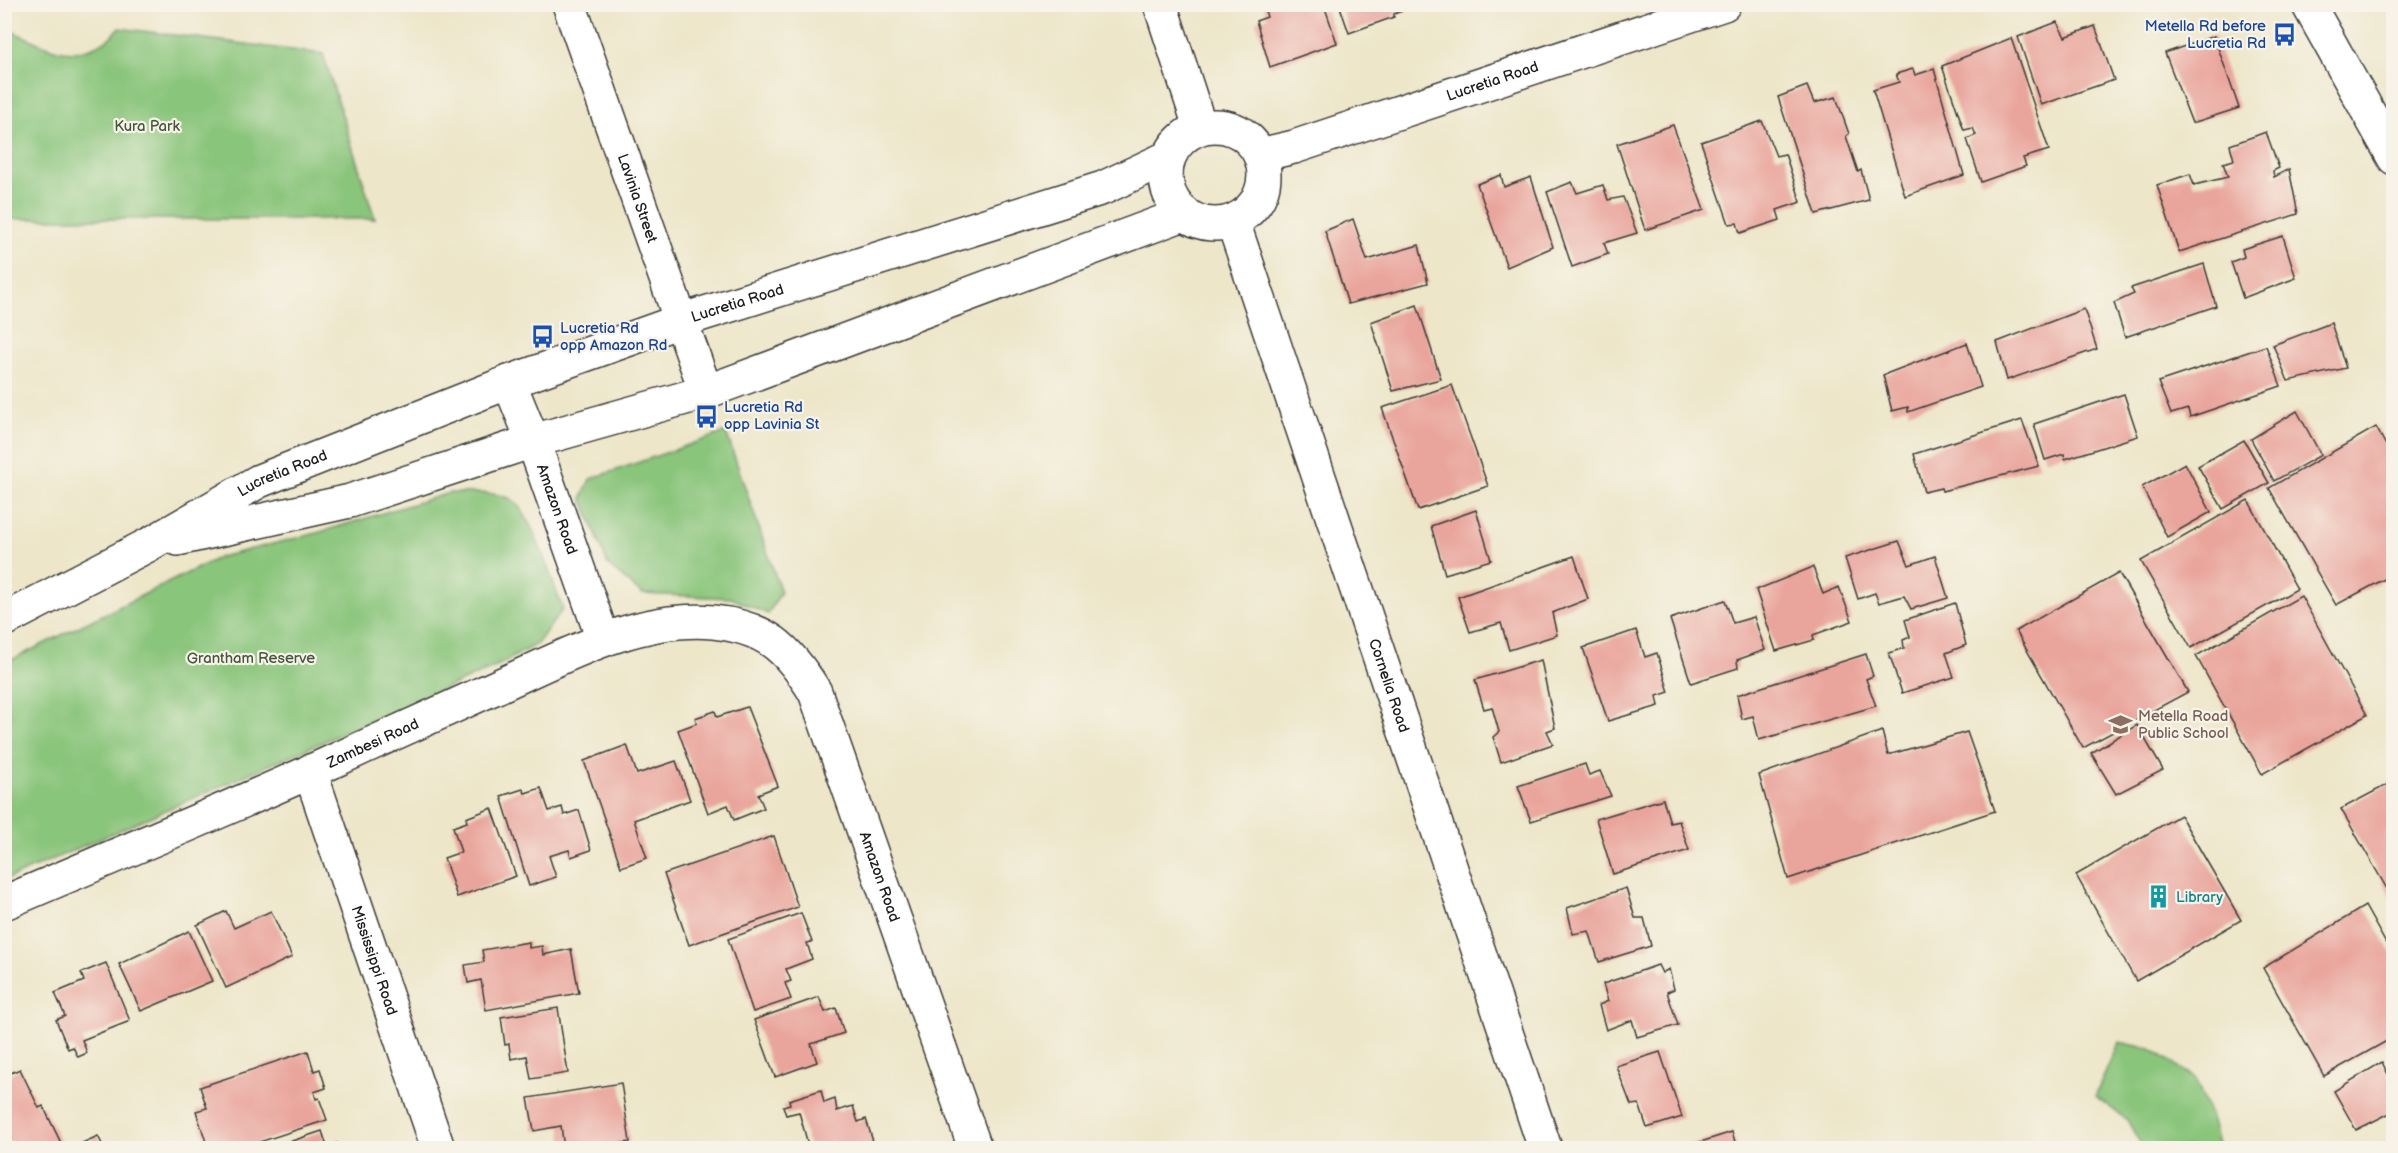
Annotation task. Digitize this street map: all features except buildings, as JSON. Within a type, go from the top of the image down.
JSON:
[{"type":"street","name":"Lavinia Street","points":[[569,4],[706,392]]},
{"type":"street","points":[[1160,4],[1200,127]]},
{"type":"street","name":"Lucretia Road","points":[[1260,155],[1294,147],[1724,4]]},
{"type":"street","points":[[2308,4],[2394,158]]},
{"type":"street","points":[[1220,126],[1236,130],[1250,141],[1260,155],[1264,171],[1262,189],[1255,204],[1243,217],[1233,222],[1216,225],[1199,223],[1184,214],[1172,201],[1166,185],[1165,168],[1169,157],[1182,138],[1200,127],[1220,126]]},
{"type":"street","name":"Lucretia Road","points":[[4,620],[150,544],[259,481],[509,382],[680,321],[1103,188],[1169,157]]},
{"type":"street","name":"Lucretia Road","points":[[150,544],[350,501],[533,441],[706,392],[1184,214]]},
{"type":"street","name":"Cornelia Road","points":[[1233,222],[1545,1149]]},
{"type":"street","name":"Amazon Road","points":[[509,382],[533,441],[603,639]]},
{"type":"street","name":"Zambesi Road","points":[[4,903],[310,771],[603,639],[676,624],[711,622],[750,627]]},
{"type":"street","name":"Amazon Road","points":[[750,627],[771,638],[792,659],[815,692],[975,1149]]},
{"type":"street","name":"Mississippi Road","points":[[310,771],[438,1149]]},
{"type":"green space","name":"Kura Park","points":[[119,28],[323,54],[375,219],[5,219],[5,29],[48,47],[70,52],[97,45],[111,37]]},
{"type":"green space","points":[[726,432],[781,592],[768,614],[731,598],[642,594],[608,565],[582,498],[590,479]]},
{"type":"green space","name":"Grantham Reserve","points":[[449,493],[495,494],[509,498],[525,515],[563,609],[537,644],[495,667],[5,880],[5,663],[220,557],[317,533]]},
{"type":"green space","points":[[2119,1042],[2151,1049],[2195,1078],[2211,1118],[2219,1148],[2143,1148],[2127,1120],[2095,1096]]},
{"type":"place","name":"Metella Rd before Lucretia Rd","points":[[2284,35]]},
{"type":"place","name":"Lucretia Rd opp Amazon Rd","points":[[542,337]]},
{"type":"place","name":"Lucretia Rd opp Lavinia St","points":[[706,416]]},
{"type":"place","name":"Metella Road Public School","points":[[2120,725]]},
{"type":"place","name":"Library","points":[[2158,897]]}]
